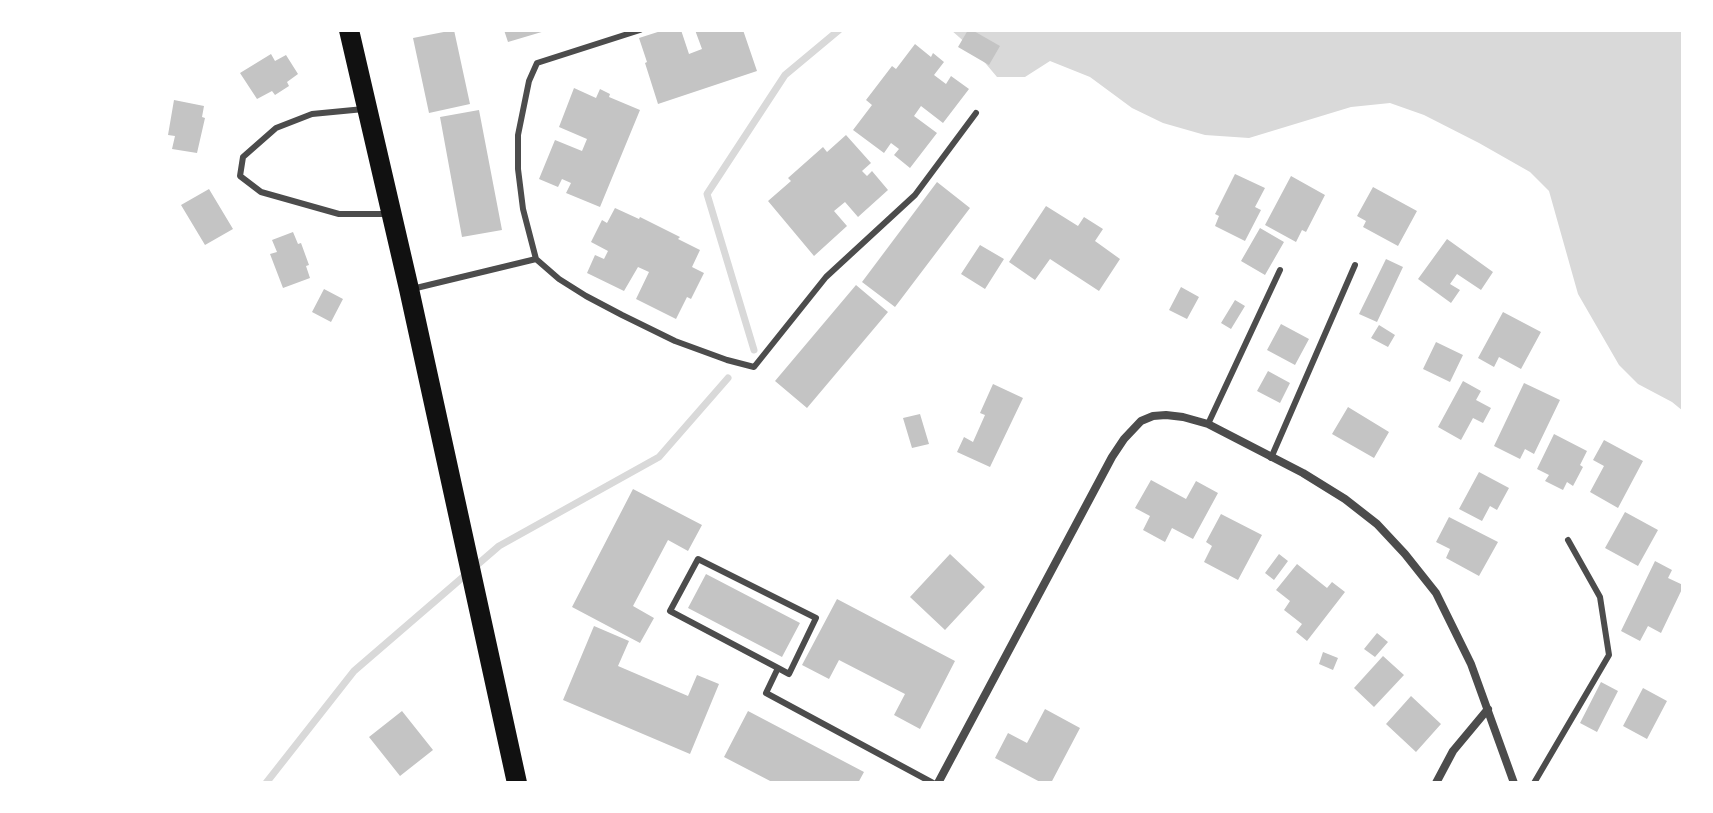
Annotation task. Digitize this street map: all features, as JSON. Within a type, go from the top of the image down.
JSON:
[{"type":"main road","points":[[349,30],[517,783]]},
{"type":"street","points":[[935,783],[1112,457],[1141,421],[1166,415],[1208,424],[1303,473],[1345,499],[1377,524],[1436,593],[1471,664],[1514,783]]},
{"type":"street","points":[[1436,783],[1453,751],[1488,709]]},
{"type":"lane","points":[[640,30],[537,63],[529,81],[518,135],[523,209],[536,259],[559,279],[622,315],[675,341],[754,367],[826,277],[915,195],[976,113]]},
{"type":"lane","points":[[366,109],[312,114],[276,128],[243,157],[240,176],[261,192],[339,214],[390,214]]},
{"type":"lane","points":[[409,289],[536,259]]},
{"type":"lane","points":[[1271,458],[1355,265]]},
{"type":"lane","points":[[1208,424],[1280,270]]},
{"type":"lane","points":[[1534,783],[1609,655],[1600,597],[1568,540]]},
{"type":"lane","points":[[698,559],[816,618],[789,674],[778,668],[670,611],[698,559]]},
{"type":"lane","points":[[778,668],[766,693],[935,783]]},
{"type":"shaded area","points":[[951,30],[1683,30],[1683,411],[1638,384],[1619,365],[1578,294],[1549,191],[1530,172],[1479,143],[1424,115],[1390,103],[1351,107],[1249,138],[1205,135],[1163,123],[1132,108],[1090,77],[1050,61],[1025,77],[997,77],[976,52]]},
{"type":"building","points":[[454,30],[470,104],[429,113],[413,38]]},
{"type":"building","points":[[504,30],[545,30],[545,31],[508,42]]},
{"type":"building","points":[[664,30],[681,30],[689,54],[702,49],[695,30],[743,30],[757,71],[658,104],[639,38]]},
{"type":"building","points":[[968,30],[1000,46],[989,65],[958,47]]},
{"type":"building","points":[[915,44],[931,57],[933,53],[944,62],[934,75],[946,84],[951,76],[969,89],[943,123],[921,106],[914,116],[937,133],[910,168],[894,155],[899,149],[891,143],[884,153],[853,130],[872,105],[866,100],[892,66],[896,69]]},
{"type":"building","points":[[271,54],[275,61],[286,55],[298,74],[287,82],[289,86],[275,95],[272,91],[257,99],[240,73]]},
{"type":"building","points":[[574,88],[596,98],[600,89],[610,94],[609,97],[640,110],[600,207],[566,193],[571,183],[562,179],[558,187],[539,179],[555,140],[582,151],[587,139],[559,127]]},
{"type":"building","points":[[174,100],[204,106],[202,117],[205,118],[197,153],[172,149],[175,136],[168,135]]},
{"type":"building","points":[[479,110],[502,230],[462,237],[440,117]]},
{"type":"building","points":[[846,135],[871,163],[862,171],[867,176],[872,171],[888,190],[858,217],[845,202],[834,211],[847,226],[814,256],[768,201],[791,181],[788,178],[823,147],[827,152]]},
{"type":"building","points":[[1235,174],[1265,188],[1255,207],[1261,210],[1245,241],[1215,226],[1219,216],[1215,214]]},
{"type":"building","points":[[1291,176],[1325,195],[1306,232],[1302,230],[1296,242],[1265,225]]},
{"type":"building","points":[[937,182],[970,208],[895,307],[862,282]]},
{"type":"building","points":[[1373,187],[1417,211],[1398,246],[1363,227],[1366,221],[1357,216]]},
{"type":"building","points":[[209,189],[233,229],[205,245],[181,205]]},
{"type":"building","points":[[1046,206],[1078,226],[1084,217],[1103,229],[1095,241],[1120,259],[1099,291],[1050,259],[1035,280],[1009,262]]},
{"type":"building","points":[[615,208],[640,217],[700,250],[692,267],[704,273],[691,299],[687,297],[676,319],[636,299],[649,272],[638,267],[624,291],[587,273],[595,255],[604,259],[608,251],[591,242],[602,220],[607,223]]},
{"type":"building","points":[[1260,228],[1284,242],[1265,275],[1241,261]]},
{"type":"building","points":[[293,232],[298,244],[301,243],[310,278],[283,288],[270,254],[277,252],[272,240]]},
{"type":"building","points":[[1447,239],[1493,272],[1481,290],[1457,274],[1450,284],[1460,290],[1451,303],[1418,279]]},
{"type":"building","points":[[980,245],[1004,259],[985,289],[961,274]]},
{"type":"building","points":[[1386,259],[1403,267],[1377,322],[1359,314]]},
{"type":"building","points":[[856,285],[888,312],[807,408],[775,381]]},
{"type":"building","points":[[1181,287],[1199,297],[1187,319],[1169,310]]},
{"type":"building","points":[[324,289],[343,299],[331,322],[312,312]]},
{"type":"building","points":[[1235,300],[1245,306],[1231,329],[1221,323]]},
{"type":"building","points":[[1503,312],[1541,332],[1521,369],[1499,357],[1494,367],[1478,358]]},
{"type":"building","points":[[1281,324],[1309,339],[1295,365],[1267,350]]},
{"type":"building","points":[[1379,325],[1395,335],[1388,347],[1371,338]]},
{"type":"building","points":[[1436,342],[1463,355],[1450,382],[1423,369]]},
{"type":"building","points":[[1268,371],[1290,383],[1280,403],[1257,391]]},
{"type":"building","points":[[1463,381],[1481,391],[1476,400],[1491,408],[1483,423],[1473,418],[1461,440],[1438,427]]},
{"type":"building","points":[[1524,383],[1560,400],[1534,454],[1525,449],[1520,459],[1494,446]]},
{"type":"building","points":[[993,384],[1023,398],[990,467],[957,452],[964,437],[973,442],[985,415],[980,413]]},
{"type":"building","points":[[1348,407],[1389,432],[1374,458],[1332,434]]},
{"type":"building","points":[[920,414],[929,444],[912,448],[903,418]]},
{"type":"building","points":[[1554,434],[1587,451],[1573,486],[1567,482],[1563,490],[1545,481],[1549,475],[1537,469]]},
{"type":"building","points":[[1604,440],[1643,461],[1618,508],[1590,492],[1604,466],[1593,460]]},
{"type":"building","points":[[1479,472],[1509,488],[1497,510],[1490,506],[1482,521],[1459,509]]},
{"type":"building","points":[[1151,480],[1186,499],[1196,481],[1218,493],[1193,539],[1172,528],[1165,542],[1143,530],[1150,516],[1135,508]]},
{"type":"building","points":[[633,489],[702,525],[688,551],[668,540],[633,606],[654,618],[640,643],[572,607]]},
{"type":"building","points":[[1625,512],[1658,530],[1638,566],[1605,548]]},
{"type":"building","points":[[1221,514],[1262,535],[1238,580],[1204,562],[1212,546],[1206,542]]},
{"type":"building","points":[[1449,517],[1498,542],[1479,576],[1446,558],[1450,549],[1436,542]]},
{"type":"building","points":[[950,554],[985,587],[945,630],[910,597]]},
{"type":"building","points":[[1279,554],[1288,561],[1274,580],[1265,573]]},
{"type":"building","points":[[1655,561],[1672,570],[1668,578],[1683,587],[1661,633],[1648,626],[1640,641],[1621,631]]},
{"type":"building","points":[[1297,564],[1327,588],[1332,582],[1345,592],[1307,641],[1296,632],[1302,624],[1284,610],[1290,601],[1276,590]]},
{"type":"building","points":[[706,574],[800,623],[782,657],[688,608]]},
{"type":"building","points":[[837,599],[955,661],[920,729],[894,715],[905,694],[839,660],[829,679],[802,665]]},
{"type":"building","points":[[594,626],[629,641],[618,666],[688,696],[697,675],[719,684],[690,754],[563,700]]},
{"type":"building","points":[[1377,633],[1388,642],[1375,657],[1364,649]]},
{"type":"building","points":[[1323,652],[1338,658],[1333,670],[1319,664]]},
{"type":"building","points":[[1383,656],[1404,675],[1374,707],[1354,688]]},
{"type":"building","points":[[1601,682],[1618,691],[1597,732],[1580,723]]},
{"type":"building","points":[[1643,688],[1667,701],[1647,739],[1623,726]]},
{"type":"building","points":[[1411,696],[1441,724],[1416,752],[1386,724]]},
{"type":"building","points":[[1045,709],[1080,728],[1051,783],[1042,783],[995,758],[1008,733],[1027,743]]},
{"type":"building","points":[[402,711],[433,750],[400,776],[369,737]]},
{"type":"building","points":[[748,711],[864,772],[858,783],[774,783],[724,757]]},
{"type":"waterway","points":[[754,350],[707,194],[785,75],[839,30]]},
{"type":"waterway","points":[[266,783],[354,671],[499,546],[659,457],[728,378]]}]
